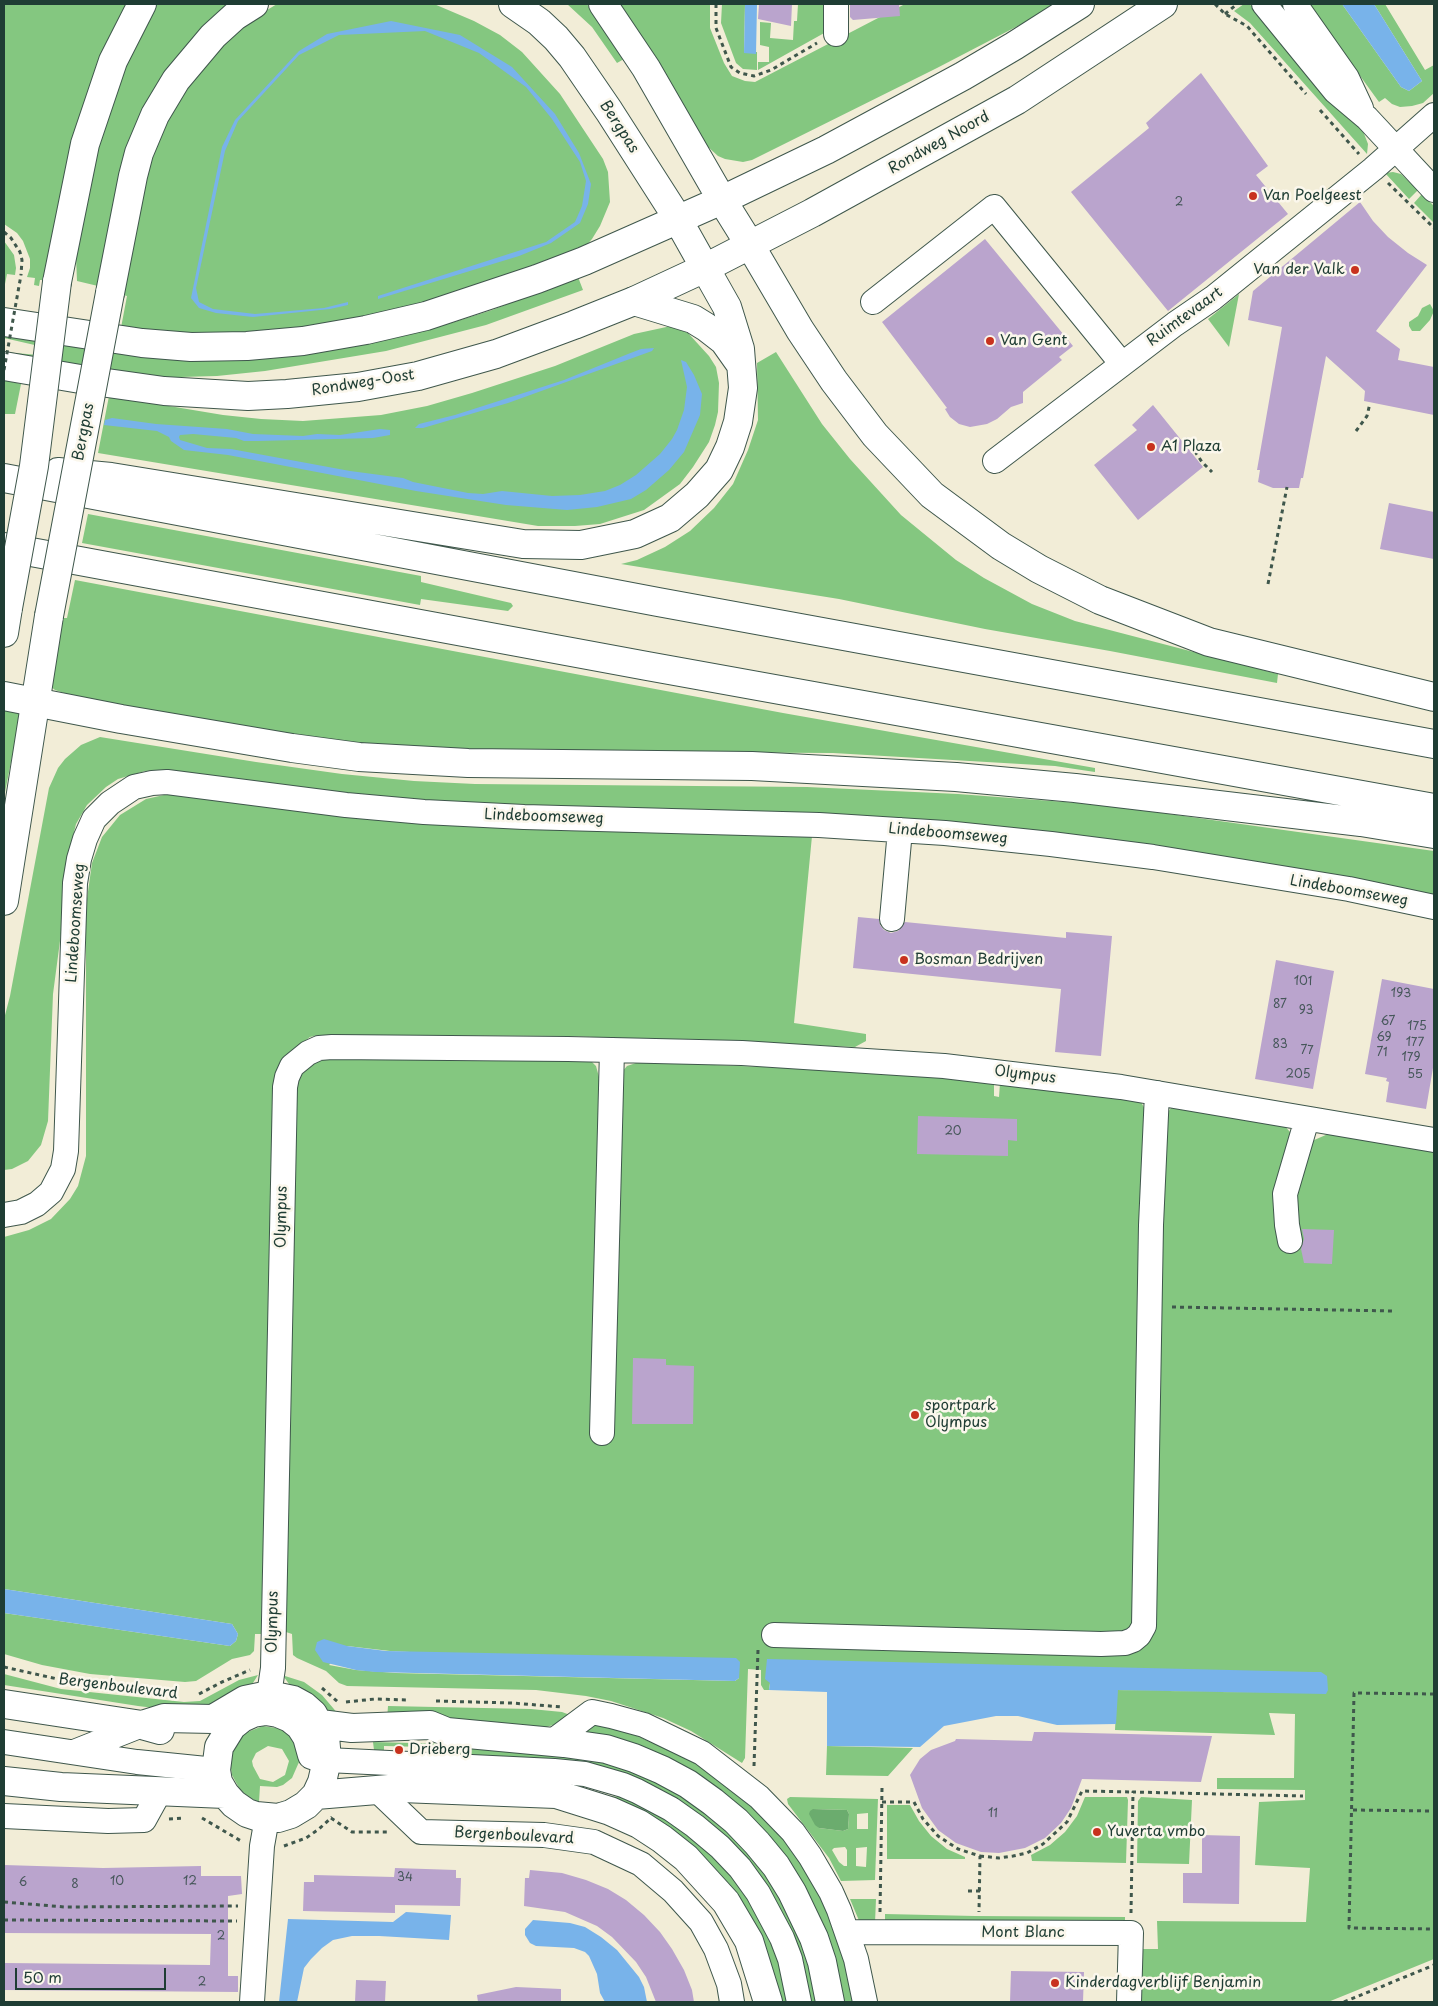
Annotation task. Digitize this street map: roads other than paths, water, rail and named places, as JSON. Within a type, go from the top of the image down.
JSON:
[{"type":"main road","points":[[6,621],[34,466],[57,282],[85,144],[113,61],[142,4]]},
{"type":"main road","name":"Bergpas","points":[[4,901],[37,702],[49,616],[110,293],[139,153],[155,115],[176,80],[213,36],[235,16],[254,4]]},
{"type":"main road","name":"Bergpas","points":[[4,466],[111,477],[523,544],[581,545],[635,534],[670,518],[697,495],[718,470],[730,447],[741,406],[743,388],[740,349],[727,307],[678,221],[609,111],[572,57],[539,22],[513,4]]},
{"type":"main road","points":[[603,4],[646,68],[722,200],[834,381],[875,436],[932,494],[1000,546],[1039,569],[1100,600],[1209,642],[1434,697]]},
{"type":"main road","points":[[4,322],[142,343],[191,346],[246,346],[304,340],[373,329],[426,316],[480,299],[576,264],[678,221],[826,150],[1014,46],[1080,4]]},
{"type":"main road","name":"Rondweg Noord","points":[[705,268],[812,213],[1018,100],[1163,4]]},
{"type":"main road","name":"Rondweg-Oost","points":[[4,366],[164,391],[248,396],[358,387],[418,376],[531,342],[634,301],[705,268]]},
{"type":"main road","points":[[634,301],[693,319],[724,342],[742,366]]},
{"type":"main road","points":[[4,478],[658,602],[1434,744]]},
{"type":"main road","points":[[4,547],[1434,808]]},
{"type":"main road","points":[[4,696],[122,719],[359,757],[468,763],[752,766],[956,778],[1084,789],[1361,822],[1434,834]]},
{"type":"main road","points":[[4,1704],[142,1725],[164,1732],[224,1725],[232,1726],[268,1703],[293,1700],[304,1706],[318,1742],[326,1771],[316,1795],[306,1805],[292,1814],[278,1818],[267,1818],[247,1813],[234,1804],[220,1782],[219,1747],[224,1725]]},
{"type":"main road","points":[[318,1742],[429,1738],[447,1732],[553,1741],[606,1748],[648,1764],[688,1784],[736,1821],[766,1854],[792,1892],[814,1938],[822,1962],[830,2002]]},
{"type":"main road","points":[[267,1818],[271,1809],[276,1804],[300,1787],[308,1778],[318,1742]]},
{"type":"main road","points":[[4,1781],[61,1787],[160,1791],[220,1782]]},
{"type":"main road","points":[[316,1795],[402,1788],[556,1794],[610,1811],[639,1824],[686,1858],[726,1902],[749,1940],[768,2002]]},
{"type":"street","points":[[836,4],[836,34]]},
{"type":"street","points":[[1264,4],[1335,91],[1367,118],[1434,190]]},
{"type":"street","points":[[1295,4],[1347,78],[1367,118]]},
{"type":"street","name":"Ruimtevaart","points":[[995,461],[1175,324],[1213,298],[1373,169],[1434,115]]},
{"type":"street","points":[[872,302],[994,207],[1122,364]]},
{"type":"street","name":"Lindeboomseweg","points":[[4,1215],[21,1212],[38,1204],[51,1192],[63,1169],[66,1151],[74,904],[79,859],[94,819],[110,803],[134,787],[167,782],[346,805],[424,812],[524,817],[810,824],[900,830],[1051,844],[1153,857],[1348,889],[1434,907]]},
{"type":"street","points":[[892,919],[900,830]]},
{"type":"street","name":"Olympus","points":[[268,1703],[273,1668],[285,1087],[287,1076],[292,1066],[308,1053],[319,1048],[332,1046],[612,1050],[742,1053],[944,1066],[1157,1093],[1434,1140]]},
{"type":"street","points":[[602,1433],[612,1050]]},
{"type":"street","points":[[774,1635],[1100,1644],[1125,1643],[1133,1640],[1139,1634],[1144,1626],[1150,1307],[1157,1093]]},
{"type":"street","points":[[1290,1242],[1286,1225],[1285,1194],[1307,1119]]},
{"type":"street","points":[[553,1741],[592,1712],[644,1725],[702,1753],[753,1792],[787,1826],[810,1856],[832,1895],[860,1971],[865,2002]]},
{"type":"street","points":[[73,1752],[142,1725]]},
{"type":"street","points":[[4,1742],[73,1752],[220,1782]]},
{"type":"street","points":[[318,1742],[585,1774],[623,1785],[671,1809],[720,1847],[740,1868],[758,1893],[782,1938],[790,1959],[799,2002]]},
{"type":"street","points":[[556,1794],[623,1785]]},
{"type":"street","name":"Bergenboulevard","points":[[376,1789],[421,1832],[544,1835],[594,1842],[641,1864],[673,1891],[701,1922],[716,1949],[729,1984],[732,2002]]},
{"type":"street","points":[[4,1816],[108,1821],[144,1820],[160,1791]]},
{"type":"street","points":[[252,2002],[262,1846],[267,1818]]},
{"type":"street","name":"Mont Blanc","points":[[847,1932],[1131,1933],[1129,2002]]},
{"type":"water","points":[[745,4],[757,4],[756,54],[744,53]]},
{"type":"water","points":[[1342,4],[1374,4],[1422,81],[1409,91],[1401,87]]},
{"type":"water","points":[[391,21],[460,35],[512,67],[555,114],[579,153],[591,184],[588,204],[580,223],[551,243],[519,256],[378,299],[378,296],[546,242],[575,222],[582,206],[586,181],[580,162],[552,119],[526,87],[479,53],[425,31],[339,35],[299,55],[238,121],[225,151],[196,288],[199,302],[213,309],[255,314],[324,308],[348,302],[348,305],[330,309],[253,317],[216,313],[199,308],[191,298],[222,147],[235,120],[299,51],[327,34]]},
{"type":"water","points":[[654,348],[652,351],[508,403],[423,428],[415,428],[419,424],[455,415],[564,380],[641,349]]},
{"type":"water","points":[[681,360],[686,362],[702,394],[700,415],[684,452],[669,470],[646,490],[631,499],[597,507],[567,510],[506,505],[416,491],[228,455],[184,450],[171,441],[169,437],[157,431],[104,425],[105,420],[112,418],[156,424],[227,429],[253,434],[303,436],[317,434],[340,435],[380,429],[390,430],[390,435],[373,438],[244,441],[236,438],[193,434],[180,435],[179,437],[180,440],[207,448],[231,449],[350,471],[403,478],[413,482],[468,493],[483,494],[502,491],[552,496],[580,495],[605,491],[620,485],[636,475],[660,454],[672,439],[684,410],[687,387]]},
{"type":"water","points":[[4,1589],[232,1624],[238,1634],[236,1641],[230,1646],[4,1613]]},
{"type":"water","points":[[324,1639],[347,1646],[386,1651],[736,1658],[740,1662],[739,1678],[735,1681],[375,1672],[356,1670],[323,1662],[315,1650],[317,1642]]},
{"type":"water","points":[[767,1659],[1321,1672],[1327,1676],[1328,1690],[1326,1694],[1118,1690],[1116,1724],[1057,1725],[1018,1716],[996,1716],[944,1726],[920,1747],[827,1746],[827,1692],[769,1690],[770,1683],[765,1679]]},
{"type":"water","points":[[406,1912],[451,1915],[449,1940],[352,1936],[333,1940],[322,1948],[304,1968],[297,2002],[279,2002],[288,1919],[393,1922]]},
{"type":"water","points":[[533,1920],[570,1923],[585,1927],[601,1937],[617,1950],[639,1977],[644,1987],[647,2002],[605,2002],[600,1993],[597,1974],[589,1956],[585,1952],[574,1948],[536,1946],[530,1943],[525,1935],[525,1929]]},
{"type":"place","name":"Van Poelgeest","points":[[1253,196]]},
{"type":"place","name":"Van der Valk","points":[[1355,270]]},
{"type":"place","name":"Van Gent","points":[[990,341]]},
{"type":"place","name":"A1 Plaza","points":[[1151,447]]},
{"type":"place","name":"Bosman Bedrijven","points":[[904,960]]},
{"type":"place","name":"sportpark Olympus","points":[[915,1415]]},
{"type":"place","name":"Drieberg","points":[[399,1750]]},
{"type":"place","name":"Yuverta vmbo","points":[[1097,1832]]},
{"type":"place","name":"Kinderdagverblijf Benjamin","points":[[1055,1983]]}]
